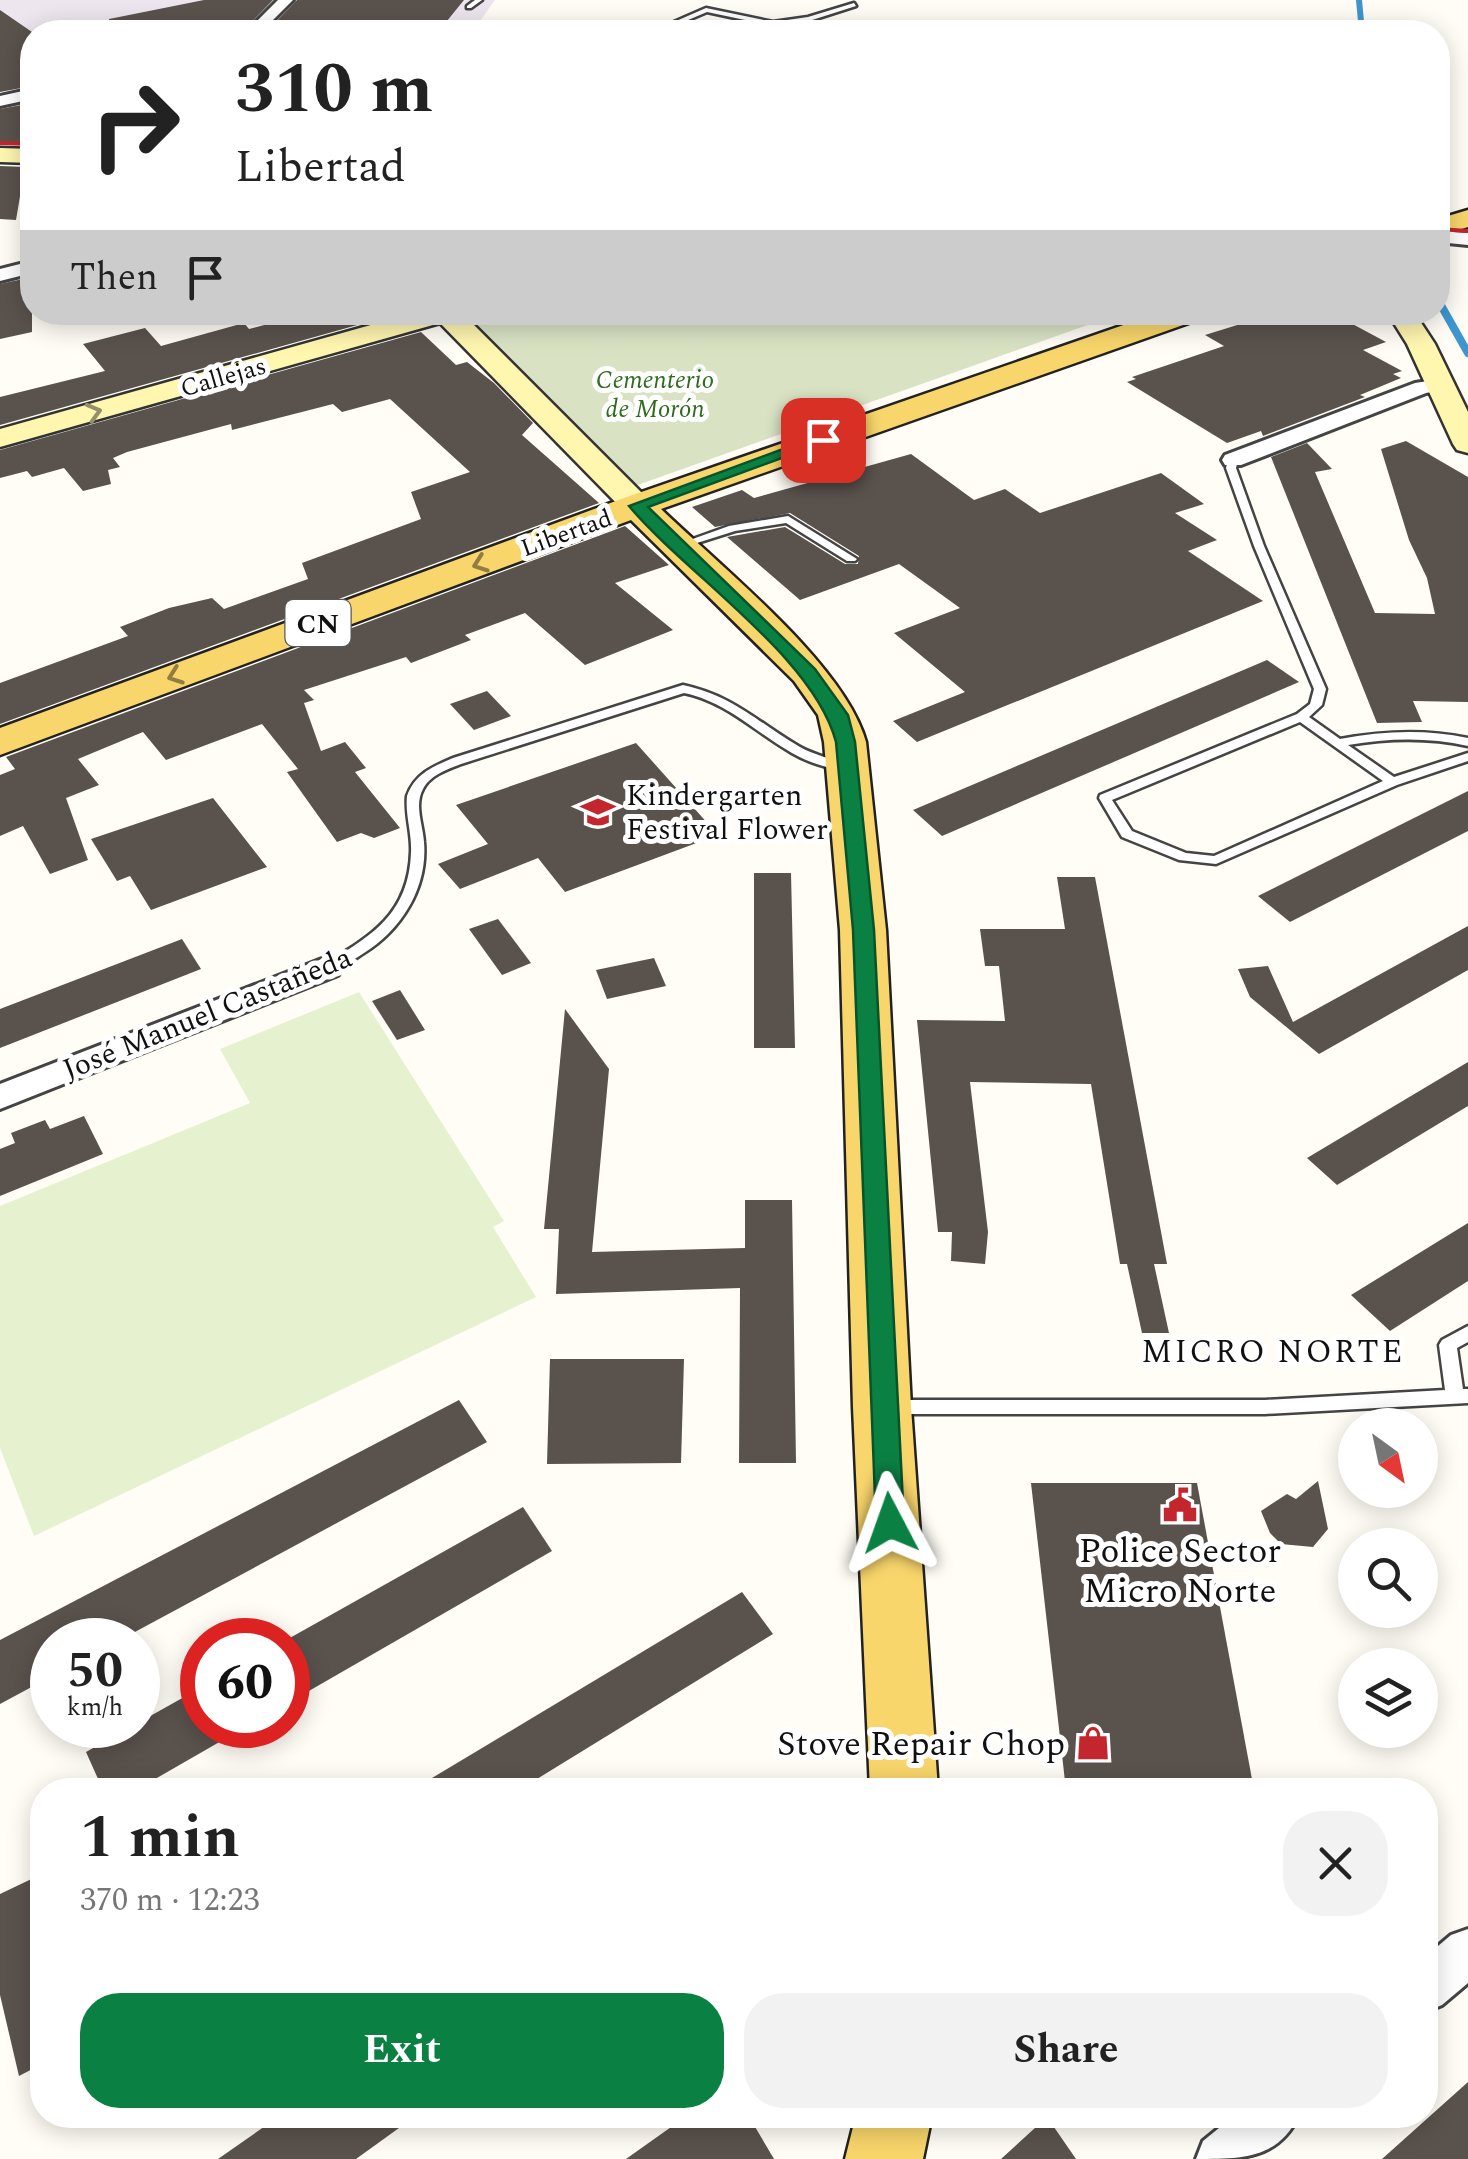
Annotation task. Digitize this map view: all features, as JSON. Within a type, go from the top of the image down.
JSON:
[{"type":"main road","name":"Callejas","points":[[0,438],[402,325]]},
{"type":"main road","points":[[457,325],[826,694],[838,715],[848,768],[863,930],[882,1407],[903,1778]]},
{"type":"main road","name":"Libertad","points":[[0,742],[637,506],[1155,325]]},
{"type":"main road","points":[[1407,325],[1468,444]]},
{"type":"main road","points":[[884,2159],[891,2128]]},
{"type":"street","points":[[262,20],[286,0]]},
{"type":"street","points":[[1233,460],[1422,387],[1441,385]]},
{"type":"street","name":"José Manuel Castañeda","points":[[0,1097],[327,968]]},
{"type":"street","points":[[1438,1977],[1468,1952]]},
{"type":"street","points":[[1221,2159],[1258,2128]]},
{"type":"lane","points":[[80,0],[122,11],[225,0],[268,13]]},
{"type":"lane","points":[[469,7],[479,0]]},
{"type":"lane","points":[[802,20],[854,5]]},
{"type":"lane","points":[[683,20],[706,10],[753,20]]},
{"type":"lane","points":[[1233,460],[1230,468],[1258,546],[1320,689],[1316,705],[1301,716],[1105,798],[1127,834],[1184,857],[1216,860],[1392,782],[1468,757]]},
{"type":"lane","points":[[678,546],[733,528],[788,519],[851,559]]},
{"type":"lane","name":"José Manuel Castañeda","points":[[327,968],[366,946],[393,922],[414,876],[418,849],[412,805],[416,789],[434,772],[456,761],[683,689],[704,691],[715,697],[807,759],[848,768]]},
{"type":"lane","points":[[1301,716],[1392,782]]},
{"type":"lane","points":[[1338,743],[1380,734],[1449,737],[1468,742]]},
{"type":"lane","points":[[882,1407],[1265,1407],[1461,1397],[1448,1345],[1468,1333]]},
{"type":"shaded area","points":[[0,0],[255,0],[166,20],[20,20],[20,52],[0,56]]},
{"type":"shaded area","points":[[289,0],[495,0],[481,20],[274,20]]},
{"type":"green space","name":"Cementerio de Morón","points":[[469,325],[1087,325],[635,486]]},
{"type":"green space","points":[[359,992],[504,1221],[493,1227],[536,1297],[34,1536],[0,1448],[0,1206],[250,1103],[220,1049]]},
{"type":"building","points":[[204,0],[273,0],[254,20],[109,19]]},
{"type":"building","points":[[297,0],[464,0],[448,20],[278,20]]},
{"type":"building","points":[[0,10],[20,24],[20,88],[0,92]]},
{"type":"building","points":[[20,105],[20,145],[0,144],[0,109]]},
{"type":"building","points":[[0,166],[20,167],[16,220],[0,219]]},
{"type":"building","points":[[20,280],[20,325],[32,325],[32,332],[0,339],[0,284]]},
{"type":"building","points":[[237,325],[249,329],[264,325],[357,325],[0,425],[0,397],[105,371],[83,344],[145,328],[161,346]]},
{"type":"building","points":[[1237,325],[1354,325],[1386,342],[1363,350],[1402,371],[1393,374],[1401,378],[1360,395],[1365,397],[1263,436],[1261,431],[1227,443],[1127,382],[1224,346],[1205,335]]},
{"type":"building","points":[[421,332],[456,365],[467,362],[494,383],[533,423],[522,435],[599,503],[0,724],[0,683],[128,636],[120,627],[169,608],[212,598],[224,609],[308,579],[302,563],[421,519],[411,492],[470,472],[390,399],[342,412],[333,404],[232,430],[231,424],[127,452],[113,458],[120,467],[108,470],[111,484],[83,491],[64,468],[32,477],[27,471],[0,478],[0,450]]},
{"type":"building","points":[[1406,441],[1468,477],[1468,702],[1413,701],[1422,722],[1377,723],[1271,457],[1307,443],[1332,469],[1315,472],[1375,613],[1435,614],[1427,578],[1409,540],[1381,449]]},
{"type":"building","points":[[911,454],[974,500],[1005,489],[1040,513],[1161,473],[1204,504],[1175,513],[1217,540],[1188,551],[1263,601],[917,742],[893,721],[965,692],[894,633],[960,608],[899,564],[800,600],[727,537],[785,527],[845,564],[858,564],[859,556],[790,513],[715,527],[692,507],[742,490],[754,498]]},
{"type":"building","points":[[625,526],[669,565],[615,583],[673,630],[585,665],[525,613],[465,635],[471,640],[411,663],[406,657],[304,690],[314,700],[304,703],[321,751],[345,742],[366,768],[355,772],[400,828],[374,838],[361,833],[337,842],[287,772],[298,769],[262,724],[166,760],[143,732],[78,759],[99,785],[66,798],[88,860],[50,874],[23,826],[0,836],[0,775],[15,769],[6,757]]},
{"type":"building","points":[[1267,660],[1299,682],[942,836],[913,810]]},
{"type":"building","points":[[487,691],[511,716],[474,730],[450,704]]},
{"type":"building","points":[[636,743],[718,835],[565,892],[538,858],[460,889],[438,864],[488,844],[456,805]]},
{"type":"building","points":[[1468,791],[1468,831],[1290,922],[1258,896]]},
{"type":"building","points":[[213,798],[267,867],[151,910],[130,876],[117,881],[91,839]]},
{"type":"building","points":[[754,873],[791,873],[795,1048],[754,1048]]},
{"type":"building","points":[[1057,877],[1095,877],[1167,1264],[1154,1264],[1169,1333],[1142,1333],[1127,1264],[1120,1264],[1091,1084],[970,1082],[988,1232],[985,1264],[951,1261],[952,1232],[938,1232],[917,1020],[1005,1021],[999,966],[985,966],[980,929],[1065,929]]},
{"type":"building","points":[[498,919],[531,963],[502,975],[469,929]]},
{"type":"building","points":[[1468,926],[1468,970],[1319,1054],[1250,997],[1238,969],[1268,966],[1293,1022]]},
{"type":"building","points":[[182,939],[201,969],[0,1048],[0,1009]]},
{"type":"building","points":[[654,958],[666,986],[607,999],[596,970]]},
{"type":"building","points":[[400,990],[425,1030],[397,1040],[372,1001]]},
{"type":"building","points":[[565,1009],[609,1069],[592,1252],[745,1248],[745,1200],[792,1200],[796,1463],[739,1463],[740,1288],[556,1294],[559,1229],[544,1229]]},
{"type":"building","points":[[1468,1062],[1468,1106],[1337,1185],[1307,1158]]},
{"type":"building","points":[[84,1116],[103,1154],[0,1196],[0,1149],[15,1143],[11,1133],[45,1120],[50,1129]]},
{"type":"building","points":[[1468,1223],[1468,1281],[1390,1331],[1351,1295]]},
{"type":"building","points":[[550,1359],[684,1359],[681,1463],[547,1464]]},
{"type":"building","points":[[459,1400],[487,1442],[160,1618],[42,1618]]},
{"type":"building","points":[[1318,1481],[1328,1529],[1313,1547],[1281,1544],[1270,1533],[1261,1511],[1287,1494],[1296,1499]]},
{"type":"building","points":[[1031,1483],[1197,1483],[1252,1778],[1065,1778]]},
{"type":"building","points":[[523,1507],[552,1551],[310,1690],[310,1627]]},
{"type":"building","points":[[742,1592],[773,1634],[539,1778],[432,1778]]},
{"type":"building","points":[[30,1624],[30,1688],[0,1704],[0,1640]]},
{"type":"building","points":[[180,1699],[180,1748],[209,1748],[157,1778],[98,1778],[86,1752],[93,1748],[160,1748],[160,1711]]},
{"type":"building","points":[[30,1880],[30,2070],[19,2076],[0,1995],[0,1894]]},
{"type":"building","points":[[1468,2082],[1468,2159],[1382,2159],[1417,2128],[1438,2128],[1438,2109]]},
{"type":"building","points":[[262,2128],[399,2128],[356,2159],[218,2159]]},
{"type":"building","points":[[670,2128],[756,2128],[774,2159],[626,2159]]},
{"type":"building","points":[[1035,2128],[1055,2128],[1076,2159],[1001,2159]]},
{"type":"waterway","points":[[1359,0],[1361,20]]},
{"type":"waterway","points":[[1450,321],[1468,353]]},
{"type":"railway","points":[[0,143],[20,144]]},
{"type":"railway","points":[[1450,230],[1468,231]]},
{"type":"place","name":"Kindergarten Festival Flower","points":[[598,812]]},
{"type":"place","name":"Police Sector Micro Norte","points":[[1180,1505]]},
{"type":"place","name":"Stove Repair Chop","points":[[1093,1743]]},
{"type":"district","name":"MICRO NORTE","points":[[1273,1351]]},
{"type":"route","points":[[823,440],[637,506],[808,673],[838,715],[846,742],[863,930],[890,1523]]}]
